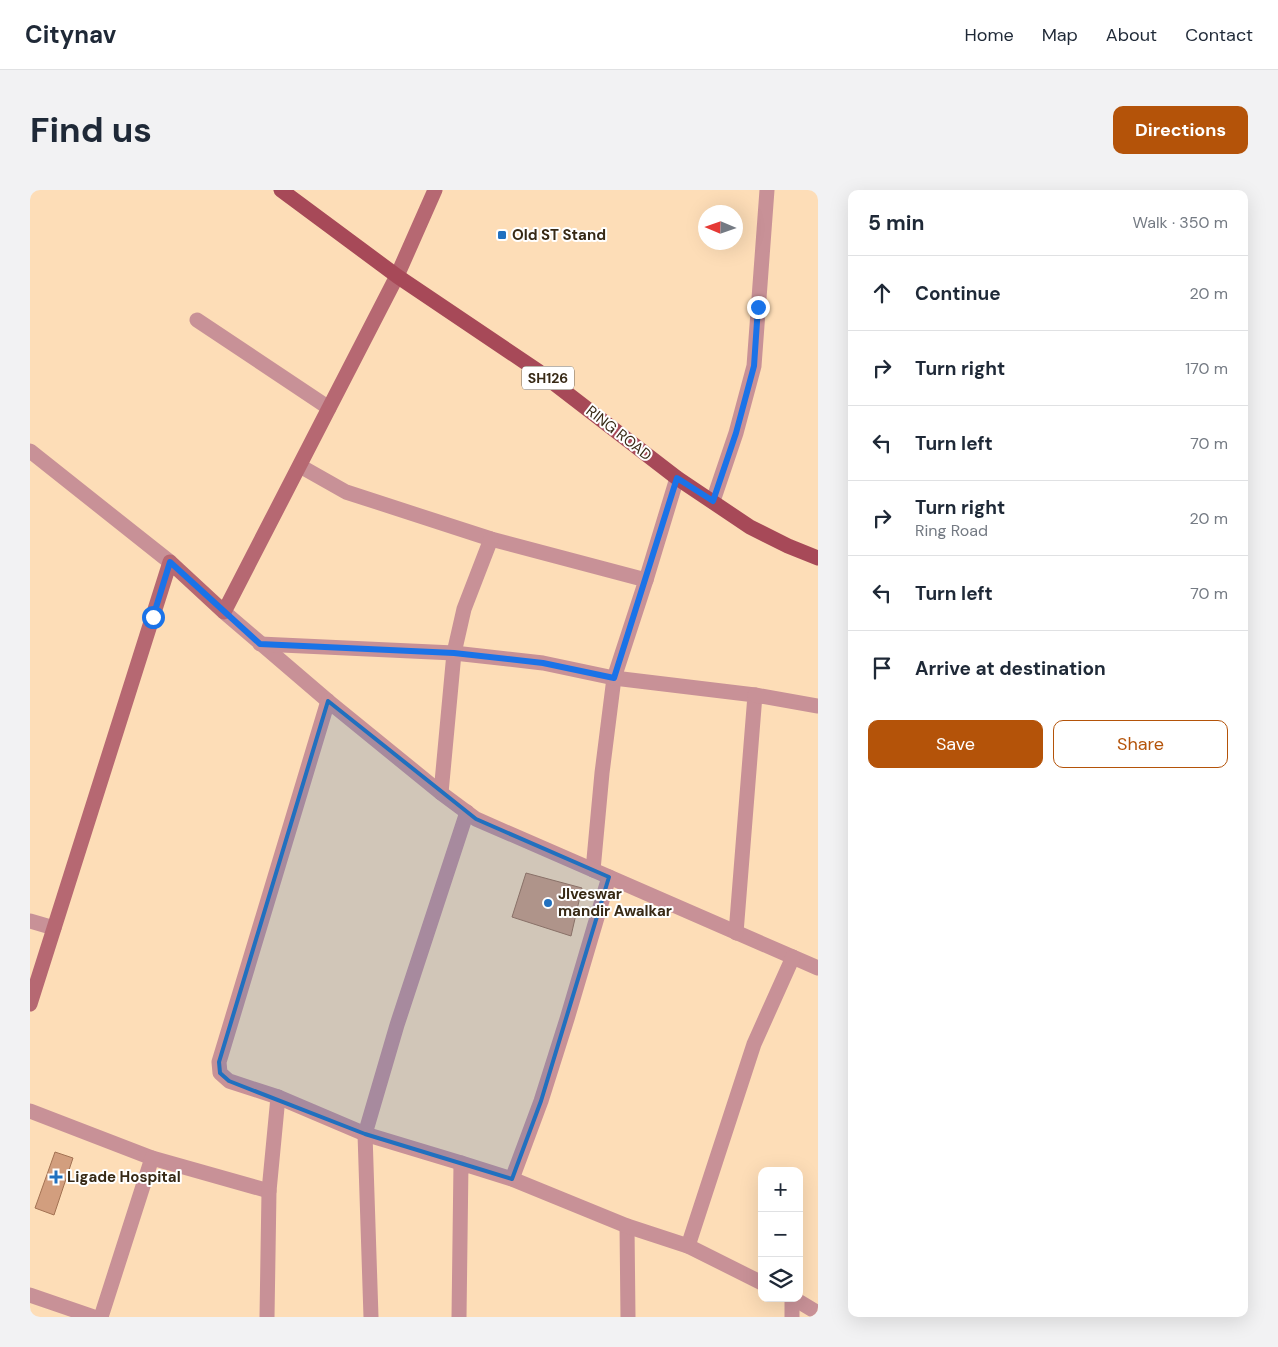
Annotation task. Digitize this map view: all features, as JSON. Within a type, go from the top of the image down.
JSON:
[{"type":"main road","name":"RING ROAD","points":[[281,190],[396,276],[538,371],[677,478],[750,527],[788,546],[818,558]]},
{"type":"street","points":[[224,612],[396,276],[435,190]]},
{"type":"street","points":[[713,501],[736,433],[754,366],[767,190]]},
{"type":"street","points":[[197,320],[329,408]]},
{"type":"street","points":[[30,451],[170,562],[260,644],[476,819],[818,968]]},
{"type":"street","points":[[300,466],[346,492],[491,539],[646,580]]},
{"type":"street","points":[[593,870],[602,773],[614,678],[677,478]]},
{"type":"street","points":[[441,792],[454,653],[464,609],[491,539]]},
{"type":"street","points":[[30,1004],[170,562]]},
{"type":"street","points":[[260,644],[454,653],[543,663],[614,678],[755,695],[818,706]]},
{"type":"street","points":[[736,933],[755,695]]},
{"type":"street","points":[[328,700],[219,1062],[220,1073],[229,1081],[278,1097],[365,1134],[512,1179],[627,1226],[688,1246],[758,1281]]},
{"type":"street","points":[[371,1317],[365,1134],[397,1026],[467,812]]},
{"type":"street","points":[[512,1179],[546,1083],[609,877]]},
{"type":"street","points":[[30,921],[54,928]]},
{"type":"street","points":[[688,1246],[754,1044],[793,957]]},
{"type":"street","points":[[267,1317],[269,1192],[278,1097]]},
{"type":"street","points":[[30,1111],[152,1158],[269,1192]]},
{"type":"street","points":[[101,1317],[152,1158]]},
{"type":"street","points":[[459,1317],[461,1163]]},
{"type":"street","points":[[627,1226],[628,1317]]},
{"type":"street","points":[[30,1295],[94,1317]]},
{"type":"street","points":[[792,1317],[793,1302]]},
{"type":"street","points":[[800,1302],[818,1313]]},
{"type":"highlighted area","points":[[328,701],[476,819],[609,877],[541,1101],[512,1179],[365,1134],[229,1081],[220,1073],[219,1062]]},
{"type":"building","name":"JIveswar mandir Awalkar","points":[[526,873],[582,888],[571,936],[512,917]]},
{"type":"building","points":[[55,1152],[73,1158],[54,1215],[35,1208]]},
{"type":"place","name":"Old ST Stand","points":[[502,235]]},
{"type":"place","name":"JIveswar mandir Awalkar","points":[[548,903]]},
{"type":"place","name":"Ligade Hospital","points":[[56,1177]]},
{"type":"route","points":[[153,617],[170,562],[260,644],[454,653],[543,663],[614,678],[677,478],[713,501],[736,433],[754,366],[758,307]]}]
